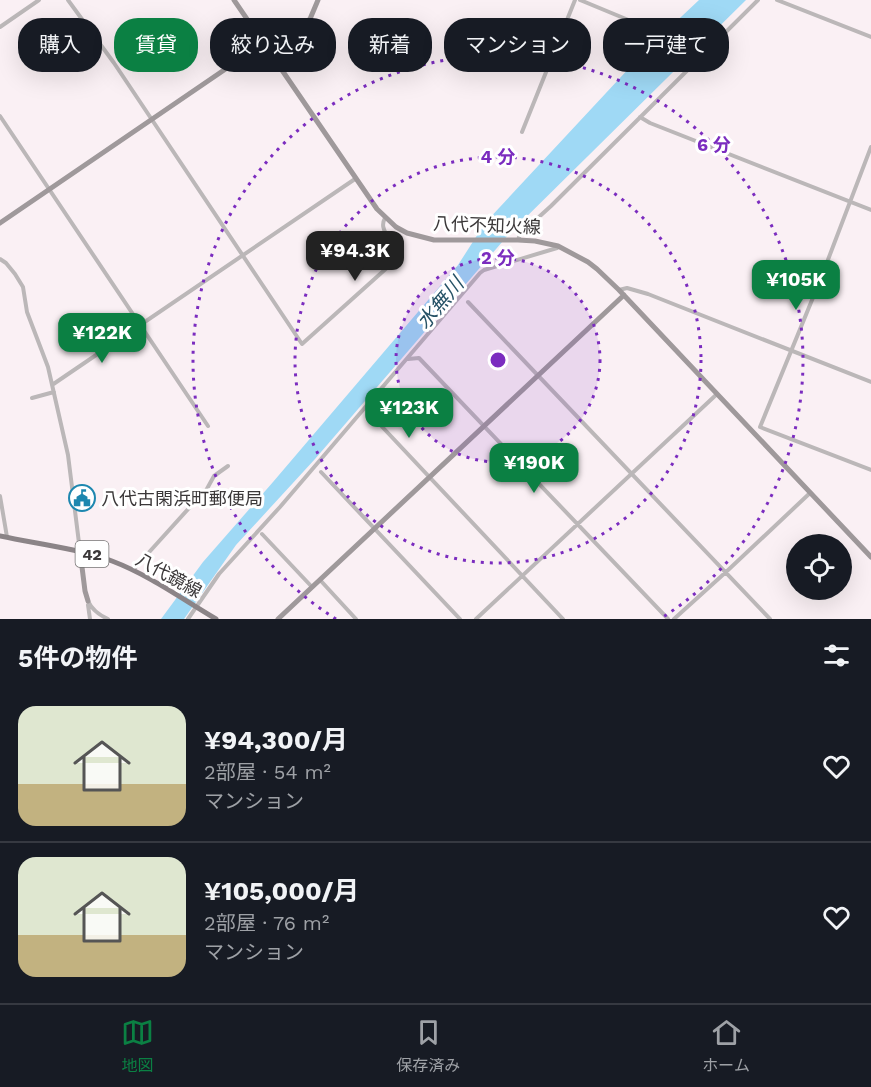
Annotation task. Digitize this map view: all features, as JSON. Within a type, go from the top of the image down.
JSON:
[{"type":"main road","name":"八代不知火線","points":[[234,0],[246,18]]},
{"type":"main road","points":[[310,18],[318,0]]},
{"type":"main road","points":[[0,223],[221,72]]},
{"type":"main road","name":"八代不知火線","points":[[283,72],[377,210],[407,233],[434,240],[535,240],[558,246],[597,268],[871,557]]},
{"type":"main road","points":[[278,619],[624,295]]},
{"type":"main road","name":"八代鏡線","points":[[0,536],[97,556],[133,570],[216,619]]},
{"type":"main road","points":[[80,551],[88,601]]},
{"type":"street","points":[[0,27],[39,0]]},
{"type":"street","points":[[68,0],[114,63],[302,344],[389,266],[390,251],[383,227],[385,218]]},
{"type":"street","points":[[522,132],[578,0],[623,18]]},
{"type":"street","points":[[516,240],[525,228],[758,0]]},
{"type":"street","points":[[777,0],[871,37]]},
{"type":"street","points":[[0,116],[208,426]]},
{"type":"street","points":[[640,117],[650,123],[871,210]]},
{"type":"street","points":[[871,147],[760,427],[871,470]]},
{"type":"street","points":[[52,386],[356,179]]},
{"type":"street","points":[[188,619],[219,574],[280,507],[480,273],[558,246]]},
{"type":"street","points":[[0,259],[15,273],[23,286],[27,312],[54,392],[68,455],[80,551]]},
{"type":"street","points":[[619,290],[627,288],[648,294],[871,382]]},
{"type":"street","points":[[468,302],[770,619]]},
{"type":"street","points":[[408,358],[418,358],[668,619]]},
{"type":"street","points":[[32,398],[54,392]]},
{"type":"street","points":[[476,619],[717,394]]},
{"type":"street","points":[[372,416],[564,619]]},
{"type":"street","points":[[133,570],[199,497],[203,496],[214,476],[228,466]]},
{"type":"street","points":[[321,472],[460,619]]},
{"type":"street","points":[[674,619],[810,493]]},
{"type":"street","points":[[0,495],[7,537]]},
{"type":"street","points":[[261,534],[312,588]]},
{"type":"street","points":[[321,581],[356,619]]},
{"type":"street","points":[[88,601],[90,619]]},
{"type":"street","points":[[88,601],[92,609],[108,619]]},
{"type":"water","points":[[699,0],[746,0],[728,18],[680,18]]},
{"type":"water","name":"水無川","points":[[626,72],[673,72],[509,234],[315,459],[236,545],[184,619],[161,619],[203,562],[458,265],[485,223]]},
{"type":"place","name":"八代古閑浜町郵便局","points":[[82,498]]}]
